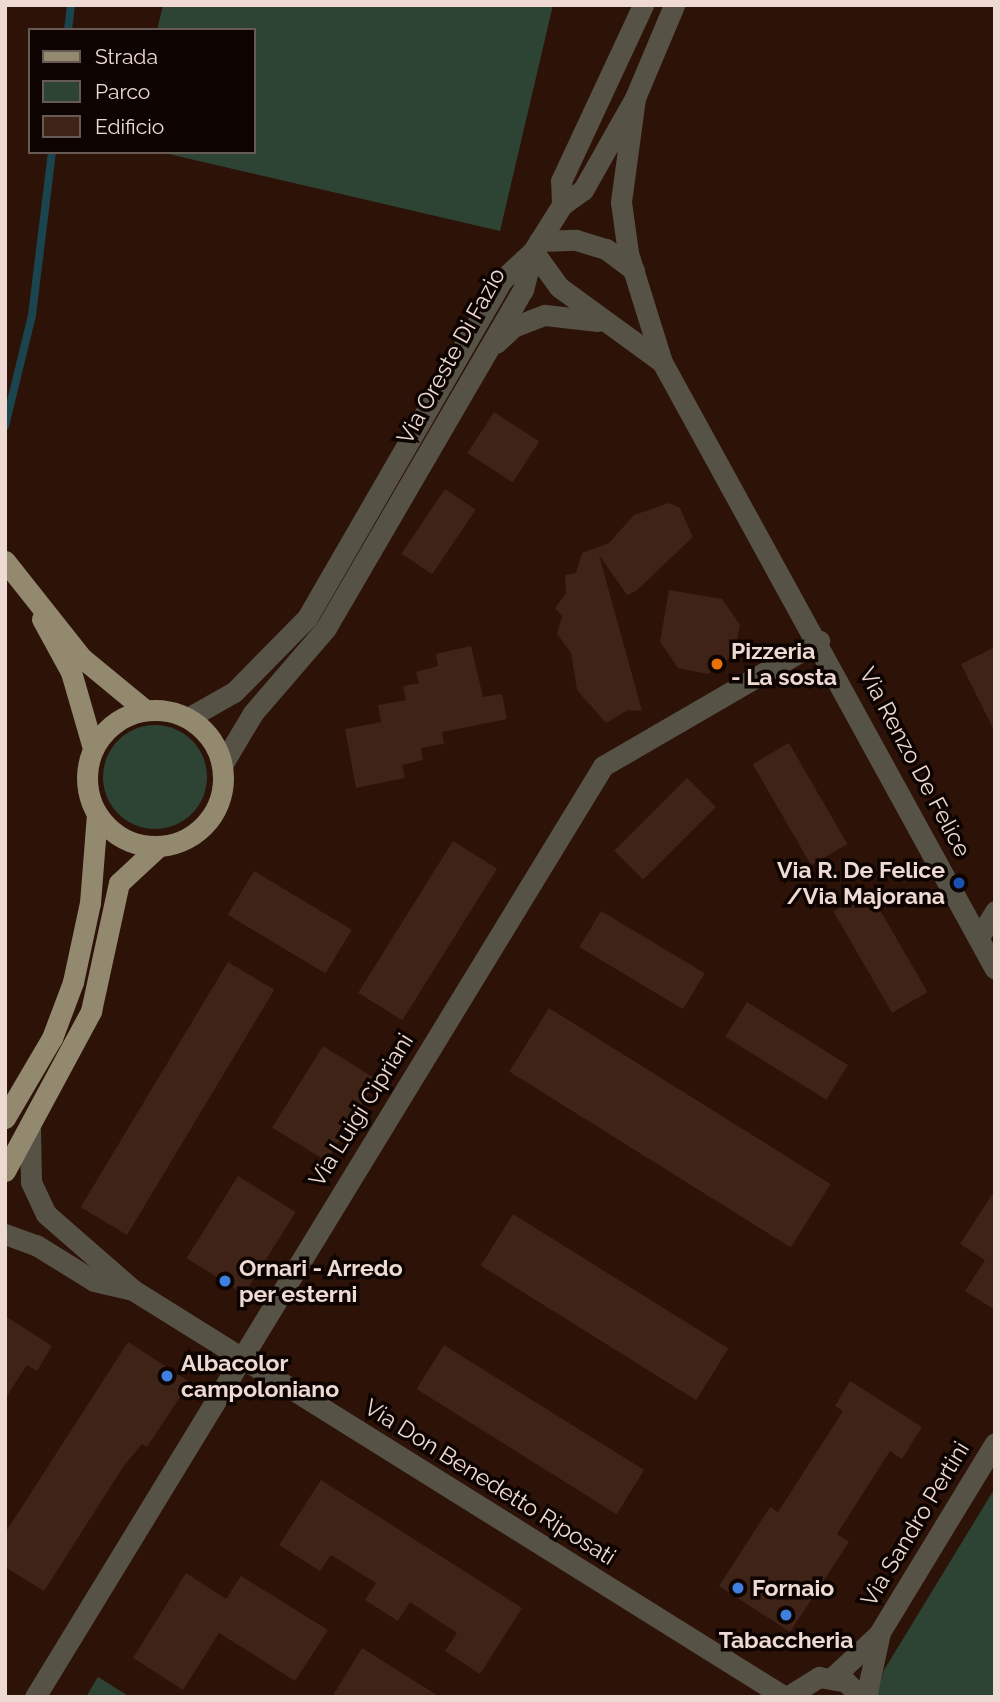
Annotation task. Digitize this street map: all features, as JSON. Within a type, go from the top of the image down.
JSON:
[{"type":"main road","points":[[9,567],[38,607],[82,658],[145,710],[188,718],[210,737],[222,765],[222,789],[207,821],[177,842],[159,846],[124,839],[97,814]]},
{"type":"main road","points":[[38,607],[71,672],[93,748]]},
{"type":"main road","points":[[5,1118],[52,1038],[73,982],[90,903],[97,814],[86,782],[93,748],[109,727],[145,710]]},
{"type":"main road","points":[[5,1171],[30,1129],[91,1010],[119,883],[159,846]]},
{"type":"street","points":[[562,205],[561,181],[643,5]]},
{"type":"street","points":[[536,246],[562,205],[583,190],[635,98],[674,5]]},
{"type":"street","points":[[635,98],[621,202],[634,270],[662,362]]},
{"type":"street","points":[[536,246],[596,246],[634,270]]},
{"type":"street","points":[[536,246],[559,288],[662,362]]},
{"type":"street","name":"Via Oreste Di Fazio","points":[[222,765],[253,713],[326,628],[523,290],[536,246]]},
{"type":"street","name":"Via Oreste Di Fazio","points":[[188,718],[243,684],[307,618],[502,280],[536,246]]},
{"type":"street","points":[[484,354],[513,327],[545,315],[604,322]]},
{"type":"street","name":"Via Renzo De Felice","points":[[662,362],[819,641],[995,970]]},
{"type":"street","name":"Via Luigi Cipriani","points":[[35,1697],[603,766],[819,641]]},
{"type":"street","points":[[979,937],[995,911]]},
{"type":"street","points":[[30,1129],[31,1182],[46,1214],[133,1290]]},
{"type":"street","points":[[5,1234],[36,1245],[94,1281],[133,1290]]},
{"type":"street","name":"Via Don Benedetto Riposati","points":[[133,1290],[786,1697]]},
{"type":"street","name":"Via Sandro Pertini","points":[[832,1678],[880,1632],[995,1443]]},
{"type":"street","name":"Via Sandro Pertini","points":[[866,1697],[880,1632]]},
{"type":"street","points":[[786,1697],[806,1681],[832,1678],[861,1697]]},
{"type":"green space","points":[[163,5],[553,5],[500,231],[169,154],[256,154],[256,28],[157,28]]},
{"type":"green space","points":[[155,725],[175,729],[192,740],[203,757],[207,777],[203,797],[192,814],[175,825],[155,829],[135,825],[118,814],[107,797],[103,777],[107,757],[118,740],[135,729]]},
{"type":"green space","points":[[995,1488],[995,1697],[876,1697],[884,1670]]},
{"type":"green space","points":[[98,1677],[130,1697],[86,1697]]},
{"type":"building","points":[[494,412],[539,441],[513,483],[467,453]]},
{"type":"building","points":[[445,489],[476,510],[432,574],[401,554]]},
{"type":"building","points":[[669,503],[680,508],[693,537],[636,591],[627,595],[599,555],[642,711],[628,710],[606,723],[577,690],[571,653],[557,634],[562,616],[555,608],[566,593],[565,575],[576,573],[582,553],[609,543],[634,515]]},
{"type":"building","points":[[669,590],[722,599],[740,625],[734,655],[708,674],[678,668],[660,642]]},
{"type":"building","points":[[471,646],[483,697],[502,694],[507,719],[442,732],[444,744],[421,748],[423,760],[402,765],[405,778],[356,788],[345,729],[381,722],[378,705],[406,700],[403,686],[419,683],[416,672],[438,666],[436,654]]},
{"type":"building","points":[[995,647],[995,732],[961,664]]},
{"type":"building","points":[[789,743],[848,844],[811,865],[753,764]]},
{"type":"building","points":[[687,778],[716,807],[643,880],[614,851]]},
{"type":"building","points":[[453,841],[497,869],[402,1020],[358,993]]},
{"type":"building","points":[[254,871],[352,930],[325,973],[228,915]]},
{"type":"building","points":[[869,891],[928,992],[892,1013],[833,912]]},
{"type":"building","points":[[601,911],[705,973],[683,1009],[579,947]]},
{"type":"building","points":[[228,962],[274,990],[127,1235],[81,1207]]},
{"type":"building","points":[[747,1002],[848,1065],[826,1100],[725,1037]]},
{"type":"building","points":[[549,1008],[831,1184],[791,1248],[509,1072]]},
{"type":"building","points":[[323,1046],[377,1080],[326,1161],[272,1127]]},
{"type":"building","points":[[238,1176],[296,1212],[244,1294],[187,1258]]},
{"type":"building","points":[[995,1190],[995,1310],[965,1291],[985,1260],[960,1244]]},
{"type":"building","points":[[513,1214],[728,1349],[696,1400],[481,1266]]},
{"type":"building","points":[[5,1316],[52,1346],[37,1371],[27,1365],[5,1399]]},
{"type":"building","points":[[128,1342],[190,1382],[147,1447],[142,1444],[123,1467],[44,1591],[5,1567],[5,1533]]},
{"type":"building","points":[[444,1345],[644,1470],[617,1514],[416,1389]]},
{"type":"building","points":[[850,1381],[922,1427],[902,1459],[890,1451],[837,1534],[849,1542],[790,1632],[719,1586],[770,1507],[778,1512],[843,1411],[835,1406]]},
{"type":"building","points":[[321,1480],[522,1608],[480,1674],[445,1651],[457,1633],[410,1602],[398,1621],[365,1600],[376,1583],[331,1555],[320,1571],[279,1545]]},
{"type":"building","points":[[186,1573],[226,1599],[241,1576],[328,1630],[295,1681],[219,1633],[183,1690],[133,1658]]},
{"type":"building","points":[[362,1648],[440,1697],[332,1697]]},
{"type":"waterway","points":[[68,28],[71,5]]},
{"type":"waterway","points":[[5,426],[32,315],[52,154]]},
{"type":"place","name":"Pizzeria - La sosta","points":[[717,664]]},
{"type":"place","name":"Via R. De Felice /Via Majorana","points":[[959,883]]},
{"type":"place","name":"Ornari - Arredo per esterni","points":[[225,1281]]},
{"type":"place","name":"Albacolor campoloniano","points":[[167,1376]]},
{"type":"place","name":"Fornaio","points":[[738,1588]]},
{"type":"place","name":"Tabaccheria","points":[[786,1615]]}]
